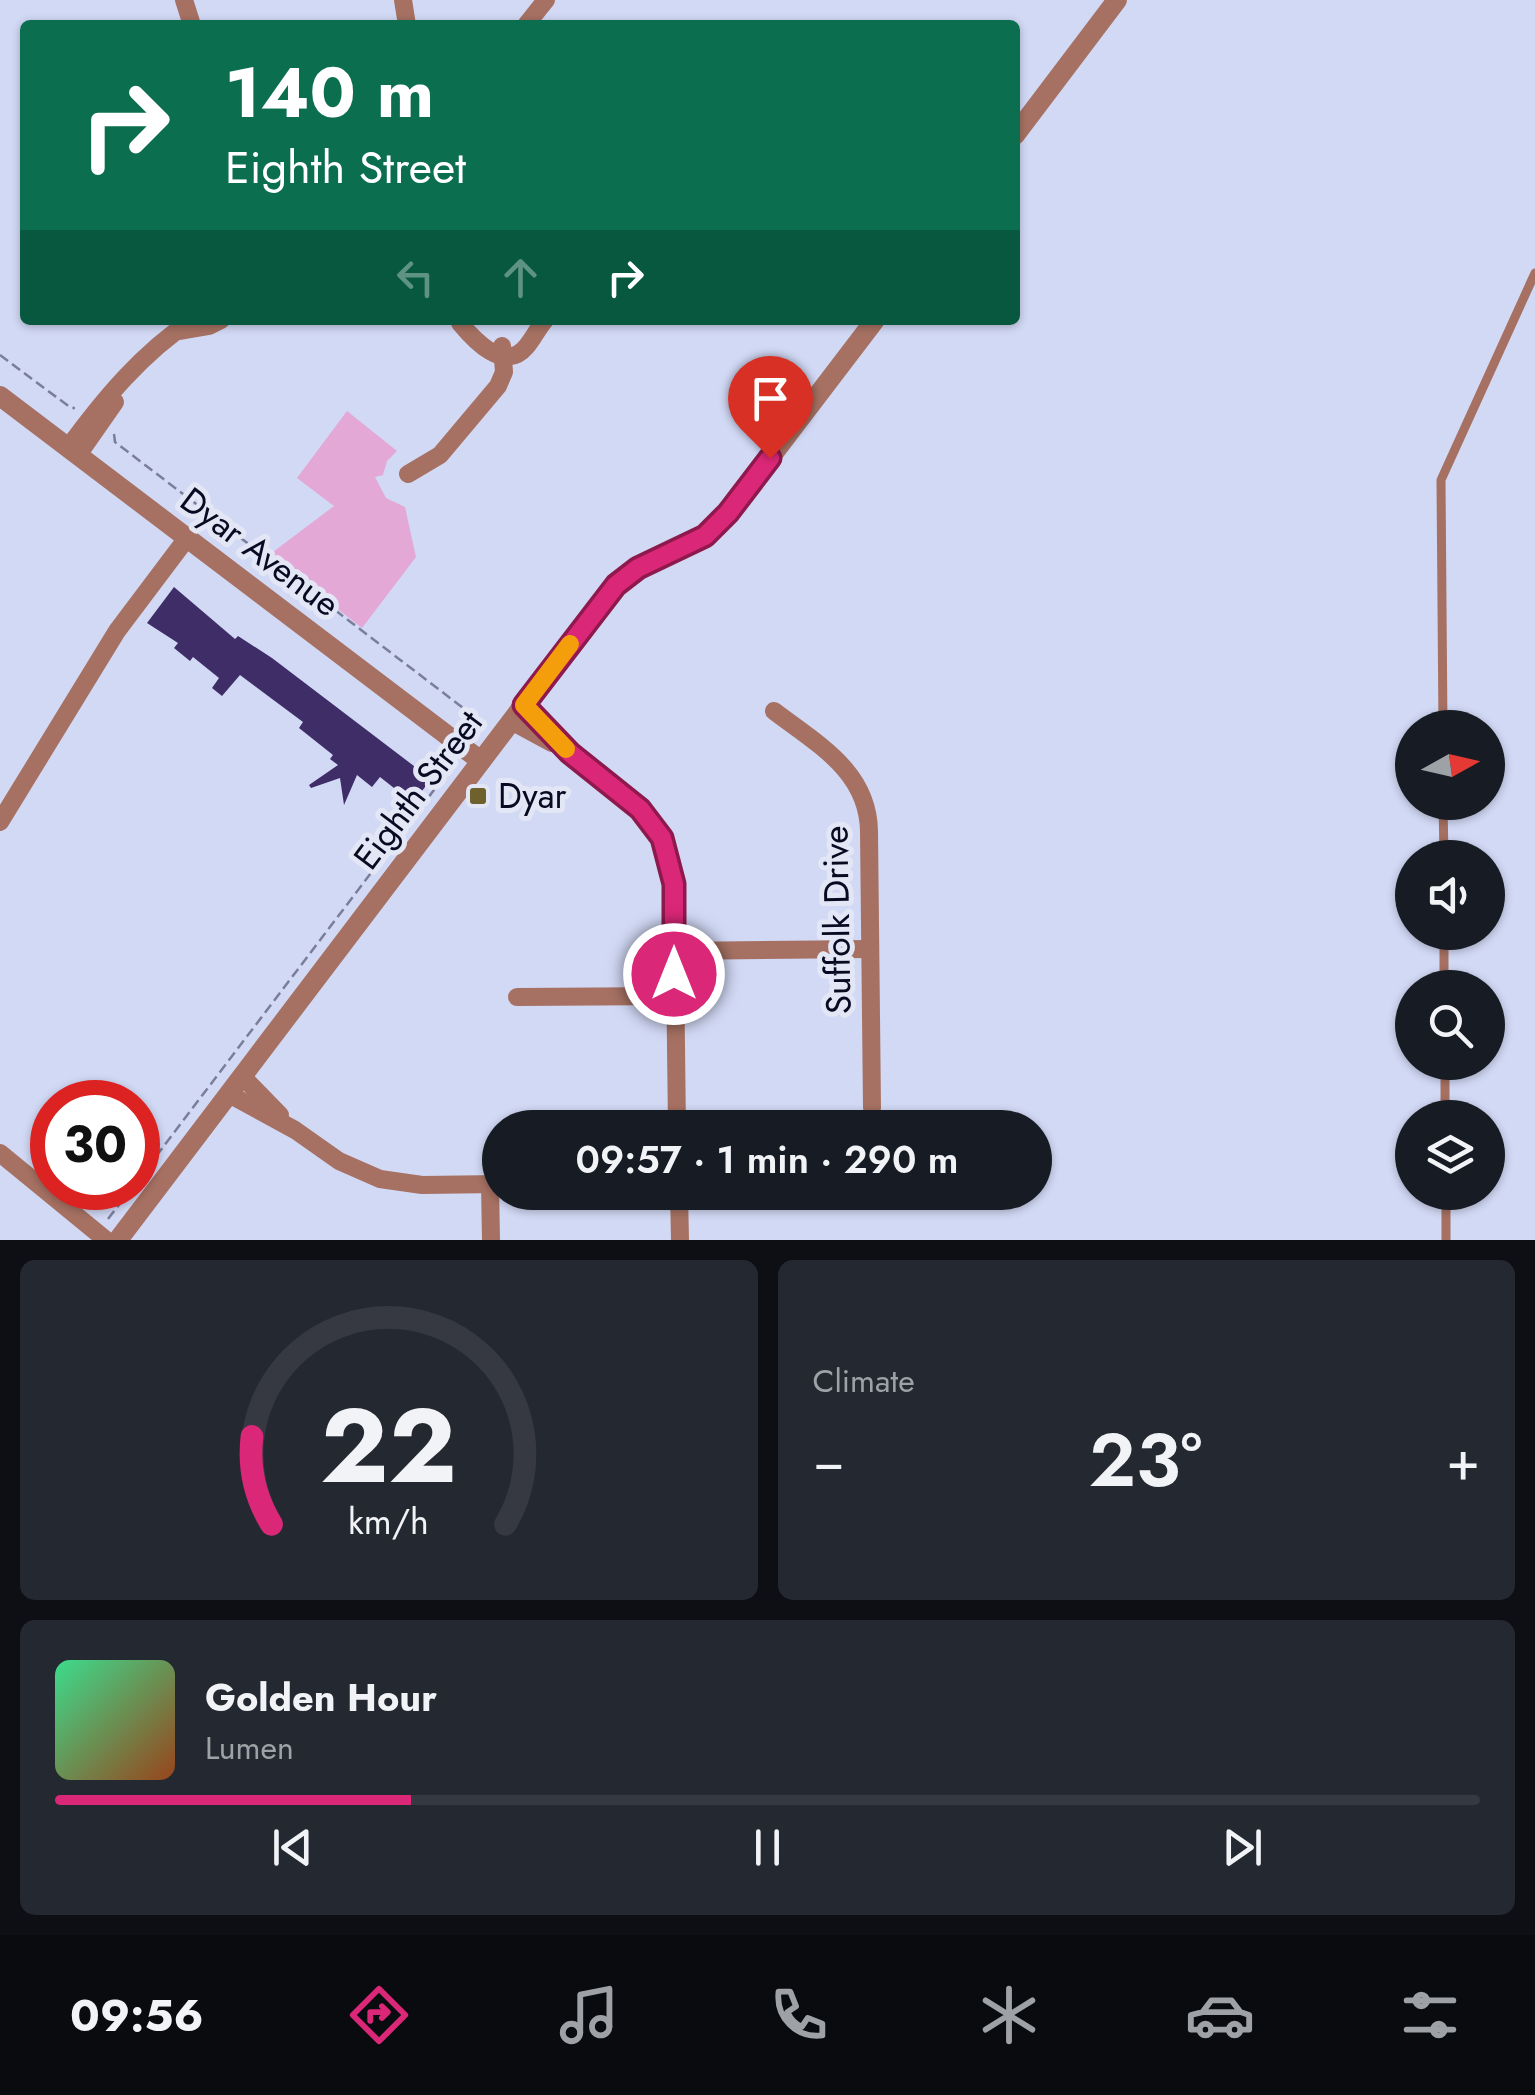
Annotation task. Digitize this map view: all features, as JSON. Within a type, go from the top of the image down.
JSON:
[{"type":"street","points":[[530,20],[546,0]]},
{"type":"street","points":[[1020,127],[1117,0]]},
{"type":"street","points":[[73,452],[152,348],[184,325]]},
{"type":"street","points":[[174,331],[210,325]]},
{"type":"street","points":[[462,325],[501,352]]},
{"type":"street","name":"Eighth Street","points":[[113,1235],[236,1085],[604,600],[627,575],[718,526],[871,325]]},
{"type":"street","points":[[408,474],[440,455],[486,397],[501,352],[539,328]]},
{"type":"street","name":"Dyar Avenue","points":[[0,396],[480,761]]},
{"type":"street","points":[[0,822],[116,632],[187,538]]},
{"type":"street","name":"Suffolk Drive","points":[[774,711],[850,771],[866,802],[872,1108]]},
{"type":"street","points":[[518,713],[640,809],[662,838],[674,884],[677,1110]]},
{"type":"street","points":[[674,951],[870,949]]},
{"type":"street","points":[[517,998],[675,996]]},
{"type":"street","points":[[236,1085],[339,1162],[380,1178],[422,1185],[482,1184]]},
{"type":"street","points":[[0,1152],[113,1235]]},
{"type":"street","points":[[491,1240],[493,1210]]},
{"type":"street","points":[[679,1210],[680,1240]]},
{"type":"lane","points":[[1443,710],[1441,480],[1535,273]]},
{"type":"lane","points":[[1446,1210],[1446,1240]]},
{"type":"path","points":[[0,355],[71,408],[84,405],[99,416],[113,430],[115,442],[475,717],[438,769],[440,782],[160,1151]]},
{"type":"path","points":[[113,1235],[123,1210]]},
{"type":"shaded area","points":[[347,411],[397,451],[387,461],[383,475],[375,477],[386,498],[405,507],[416,557],[362,628],[269,555],[334,506],[297,478]]},
{"type":"building","points":[[174,587],[235,639],[238,636],[272,658],[431,779],[413,803],[380,777],[372,787],[357,775],[344,805],[340,778],[311,788],[309,785],[338,765],[330,759],[333,755],[299,728],[303,722],[240,675],[222,696],[212,688],[219,678],[193,657],[190,661],[174,648],[178,643],[147,623]]},
{"type":"slow traffic","points":[[566,749],[524,705],[570,644]]},
{"type":"place","name":"Dyar","points":[[478,796]]},
{"type":"route","points":[[674,974],[674,884],[662,838],[640,809],[570,753],[524,705],[616,585],[638,568],[718,526],[770,458]]}]
